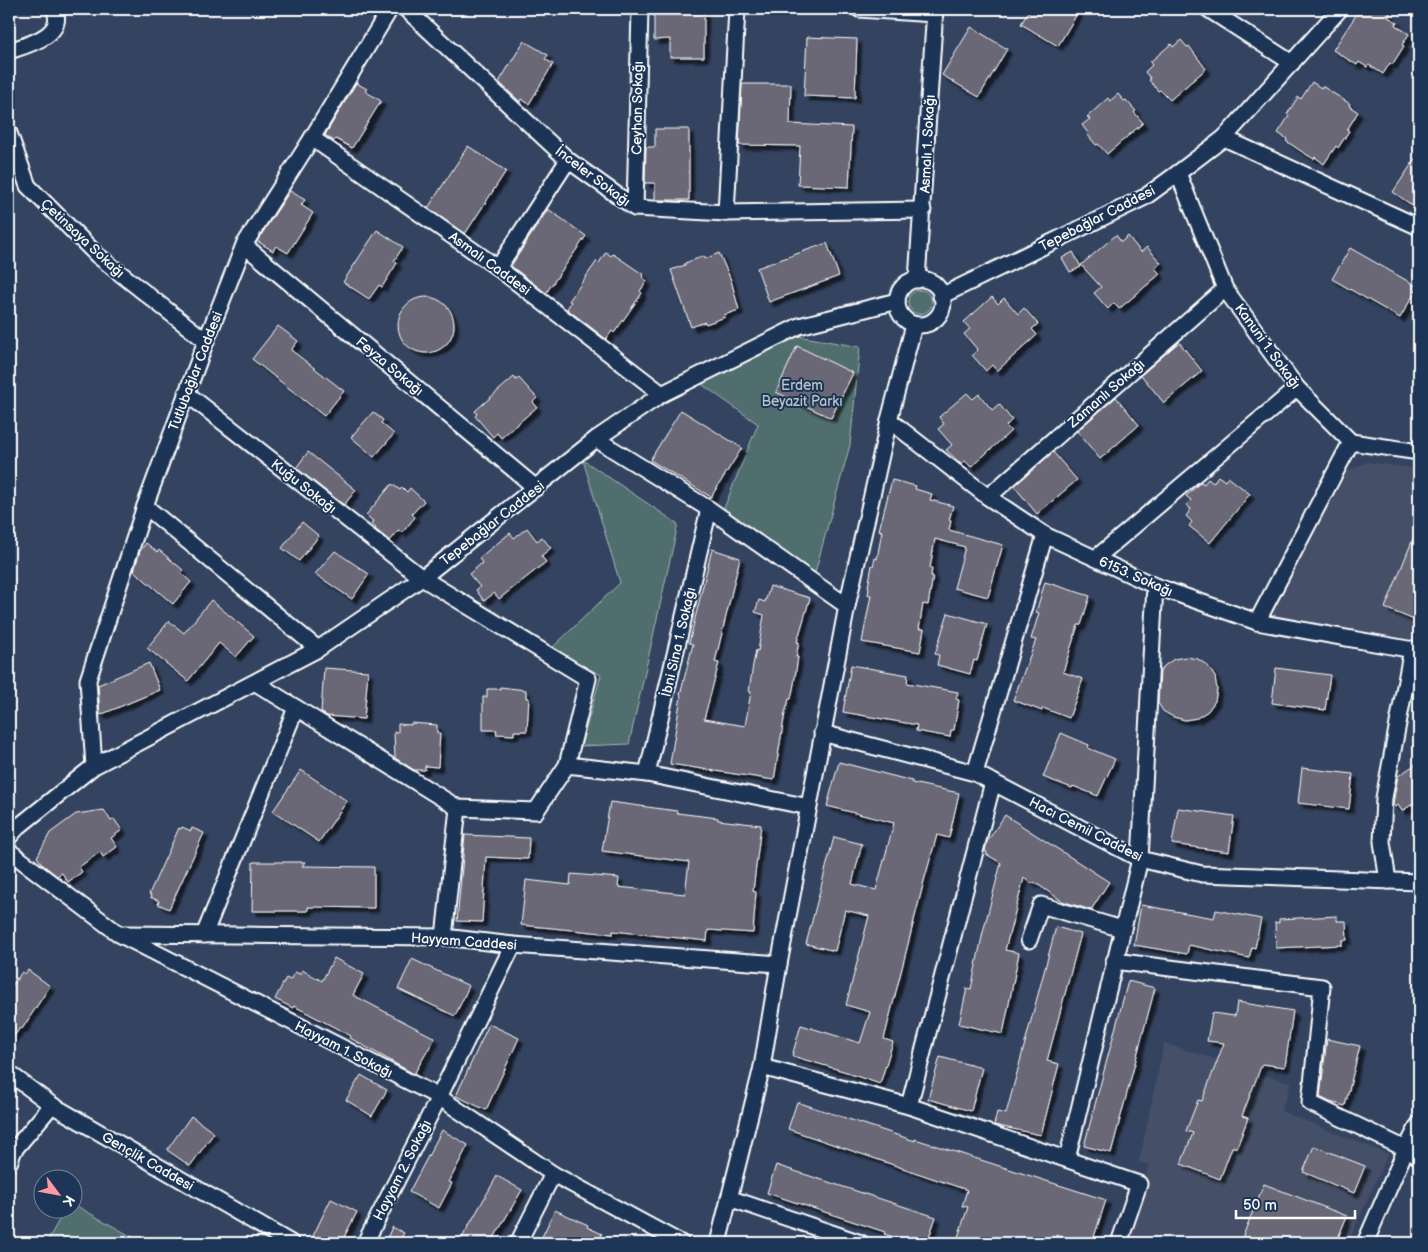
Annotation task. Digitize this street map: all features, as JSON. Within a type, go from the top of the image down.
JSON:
[{"type":"street","points":[[9,51],[30,44],[53,31],[58,21],[54,9]]},
{"type":"street","name":"Tutlubağlar Caddesi","points":[[94,766],[88,680],[145,506],[206,341],[244,245],[312,138],[390,9]]},
{"type":"street","name":"İnceler Sokağı","points":[[406,9],[568,160],[635,208],[726,213],[923,210]]},
{"type":"street","name":"Ceyhan Sokağı","points":[[635,208],[640,9]]},
{"type":"street","points":[[726,213],[737,9]]},
{"type":"street","points":[[858,9],[935,11]]},
{"type":"street","points":[[1208,9],[1292,63]]},
{"type":"street","name":"Tepebağlar Caddesi","points":[[941,296],[1145,197],[1224,138],[1340,9]]},
{"type":"street","name":"Asmalı 1. Sokağı","points":[[917,280],[935,11]]},
{"type":"street","name":"Çetinsaya Sokağı","points":[[9,134],[28,186],[97,255],[206,341]]},
{"type":"street","name":"Asmalı Caddesi","points":[[312,138],[498,268],[662,394]]},
{"type":"street","points":[[1224,138],[1419,226]]},
{"type":"street","points":[[498,268],[568,160]]},
{"type":"street","name":"Kanuni 1. Sokağı","points":[[1178,173],[1225,288],[1297,388],[1350,442]]},
{"type":"street","name":"Feyza Sokağı","points":[[244,245],[536,488]]},
{"type":"street","points":[[925,280],[932,283],[938,288],[941,296],[941,311],[930,323],[914,325],[907,322],[901,316],[898,309],[897,301],[899,294],[909,282],[925,280]]},
{"type":"street","name":"Zamanlı Sokağı","points":[[988,497],[1225,288]]},
{"type":"street","name":"Tepebağlar Caddesi","points":[[12,828],[94,766],[318,649],[422,578],[596,439],[662,394],[799,326],[897,301]]},
{"type":"street","points":[[718,1243],[762,1067],[779,964],[847,606],[889,420],[914,325]]},
{"type":"street","points":[[1096,558],[1297,388]]},
{"type":"street","name":"Kuğu Sokağı","points":[[186,393],[422,578],[588,680],[567,765]]},
{"type":"street","name":"6153. Sokağı","points":[[889,420],[988,497],[1045,535],[1154,586],[1257,622],[1415,650]]},
{"type":"street","points":[[596,439],[709,509],[847,606]]},
{"type":"street","points":[[1257,622],[1350,442],[1419,452]]},
{"type":"street","points":[[145,506],[318,649]]},
{"type":"street","name":"İbni Sina 1. Sokağı","points":[[647,774],[709,509]]},
{"type":"street","points":[[976,773],[1045,535]]},
{"type":"street","points":[[1066,1159],[1140,859],[1154,586]]},
{"type":"street","points":[[1388,881],[1382,842],[1384,798],[1415,650]]},
{"type":"street","points":[[256,683],[458,808],[536,811],[567,765],[647,774],[809,807]]},
{"type":"street","points":[[204,935],[296,708]]},
{"type":"street","name":"Hacı Cemil Caddesi","points":[[822,733],[976,773],[1140,859],[1202,874],[1419,882]]},
{"type":"street","points":[[909,1106],[993,782]]},
{"type":"street","points":[[444,937],[458,808]]},
{"type":"street","name":"Hayyam 1. Sokağı","points":[[9,850],[118,934],[439,1098],[554,1174],[682,1243]]},
{"type":"street","points":[[1029,940],[1040,905],[1122,929]]},
{"type":"street","name":"Hayyam Caddesi","points":[[118,934],[444,937],[513,945],[779,964]]},
{"type":"street","name":"Hayyam 2. Sokağı","points":[[365,1243],[439,1098],[513,945]]},
{"type":"street","points":[[1114,961],[1322,987],[1310,1103],[1413,1153]]},
{"type":"street","points":[[762,1067],[909,1106],[1139,1184],[1119,1243]]},
{"type":"street","name":"Gençlik Caddesi","points":[[9,1074],[52,1105],[291,1243]]},
{"type":"street","points":[[11,1155],[52,1105]]},
{"type":"street","points":[[1365,1243],[1413,1153],[1419,1124]]},
{"type":"street","points":[[518,1243],[554,1174]]},
{"type":"street","points":[[729,1198],[861,1243]]},
{"type":"shaded area","points":[[1367,462],[1419,469],[1419,642],[1269,617],[1347,472]]},
{"type":"shaded area","points":[[1164,1043],[1291,1083],[1281,1111],[1388,1154],[1348,1243],[1123,1243],[1149,1165],[1139,1162]]},
{"type":"green space","points":[[920,290],[929,293],[932,302],[929,311],[920,314],[911,311],[908,302],[911,293]]},
{"type":"green space","name":"Erdem Beyazit Parkı","points":[[798,336],[860,347],[850,445],[814,576],[722,513],[758,424],[700,383]]},
{"type":"green space","points":[[583,460],[678,524],[629,744],[581,746],[601,675],[551,649],[620,583]]},
{"type":"green space","points":[[82,1209],[143,1243],[46,1243],[59,1220],[82,1220]]},
{"type":"building","points":[[654,9],[704,9],[704,57],[670,57],[670,39],[654,40]]},
{"type":"building","points":[[1030,9],[1080,9],[1058,46],[1021,24]]},
{"type":"building","points":[[1360,9],[1383,9],[1391,14],[1388,17],[1397,22],[1395,25],[1409,34],[1392,65],[1390,63],[1383,74],[1369,65],[1367,67],[1359,62],[1357,65],[1333,50]]},
{"type":"building","points":[[971,27],[1007,49],[979,97],[942,75]]},
{"type":"building","points":[[807,37],[857,39],[855,98],[804,96]]},
{"type":"building","points":[[1181,40],[1187,47],[1189,46],[1206,69],[1170,100],[1160,90],[1158,91],[1145,72],[1152,65],[1150,62],[1171,44],[1173,47]]},
{"type":"building","points":[[524,41],[548,55],[545,59],[553,64],[529,104],[521,99],[520,102],[499,82]]},
{"type":"building","points":[[1312,82],[1321,88],[1322,86],[1350,104],[1349,106],[1358,112],[1338,148],[1336,146],[1324,164],[1286,141],[1287,139],[1278,133],[1298,97],[1301,99]]},
{"type":"building","points":[[356,83],[367,89],[365,91],[381,101],[352,148],[336,139],[334,141],[325,135]]},
{"type":"building","points":[[742,84],[791,84],[790,124],[852,127],[849,187],[798,185],[800,146],[739,145]]},
{"type":"building","points":[[1118,94],[1136,111],[1134,112],[1143,123],[1107,154],[1098,144],[1096,145],[1082,125],[1090,119],[1087,117],[1108,98],[1110,101]]},
{"type":"building","points":[[655,129],[689,129],[689,200],[655,200],[655,183],[645,183],[646,147],[655,147]]},
{"type":"building","points":[[468,146],[506,171],[465,234],[428,208]]},
{"type":"building","points":[[1419,153],[1419,210],[1393,192]]},
{"type":"building","points":[[290,191],[305,200],[301,205],[313,213],[288,253],[276,246],[273,251],[257,241]]},
{"type":"building","points":[[548,209],[586,236],[546,293],[511,266]]},
{"type":"building","points":[[377,230],[403,247],[394,261],[397,263],[382,287],[379,285],[369,299],[343,282]]},
{"type":"building","points":[[1116,235],[1121,242],[1128,236],[1141,252],[1147,247],[1161,263],[1155,268],[1160,274],[1119,309],[1114,303],[1108,309],[1094,293],[1101,287],[1081,265]]},
{"type":"building","points":[[827,243],[839,276],[769,302],[757,268]]},
{"type":"building","points":[[1350,248],[1418,287],[1400,318],[1332,279]]},
{"type":"building","points":[[606,252],[611,256],[613,254],[644,275],[642,277],[647,281],[640,291],[642,293],[624,319],[614,333],[612,331],[606,339],[567,309],[571,302],[569,301],[597,261],[599,263]]},
{"type":"building","points":[[1073,252],[1081,267],[1070,272],[1062,258]]},
{"type":"building","points":[[719,253],[731,280],[739,310],[706,324],[705,322],[691,327],[671,270],[704,256],[705,259]]},
{"type":"building","points":[[420,297],[432,297],[442,301],[450,309],[454,325],[450,341],[442,349],[432,353],[420,353],[410,349],[402,341],[398,331],[398,319],[402,309],[410,301]]},
{"type":"building","points":[[992,297],[998,304],[1004,298],[1018,314],[1024,308],[1038,324],[1032,329],[1037,335],[997,371],[992,365],[986,371],[972,355],[978,350],[964,334],[970,329],[964,322]]},
{"type":"building","points":[[278,326],[298,341],[291,350],[344,391],[324,416],[252,359]]},
{"type":"building","points":[[1179,342],[1202,371],[1164,403],[1141,375]]},
{"type":"building","points":[[797,346],[853,373],[831,418],[776,392]]},
{"type":"building","points":[[514,377],[516,380],[519,378],[537,398],[533,402],[537,407],[501,438],[497,433],[493,437],[475,416],[477,414],[475,411]]},
{"type":"building","points":[[967,393],[973,399],[979,394],[992,410],[999,404],[1012,420],[1006,426],[1011,431],[971,467],[965,461],[961,464],[946,450],[952,445],[938,429],[944,424],[939,417]]},
{"type":"building","points":[[1116,397],[1139,425],[1100,459],[1077,431]]},
{"type":"building","points":[[681,410],[742,448],[711,497],[650,460]]},
{"type":"building","points":[[373,412],[383,420],[381,423],[394,434],[374,457],[351,437]]},
{"type":"building","points":[[308,452],[356,490],[344,505],[296,468]]},
{"type":"building","points":[[1053,452],[1077,480],[1037,514],[1014,486]]},
{"type":"building","points":[[1218,476],[1225,481],[1228,477],[1250,494],[1210,543],[1189,526],[1192,522],[1186,516],[1191,509],[1186,505],[1191,500],[1186,496],[1201,482],[1204,484],[1208,479],[1213,483]]},
{"type":"building","points":[[892,480],[916,486],[915,489],[932,494],[930,500],[953,506],[949,520],[951,521],[949,530],[1003,545],[988,597],[954,588],[965,547],[935,539],[930,568],[932,568],[931,576],[933,576],[928,605],[923,604],[919,629],[924,629],[920,652],[862,642],[871,595],[868,595],[868,587],[872,565],[875,558],[877,559],[882,531],[879,530]]},
{"type":"building","points":[[392,484],[400,490],[402,487],[407,492],[410,488],[424,501],[412,514],[415,517],[402,533],[399,530],[390,541],[375,529],[371,524],[373,521],[366,515]]},
{"type":"building","points":[[302,522],[319,536],[299,561],[282,548]]},
{"type":"building","points":[[1419,524],[1419,622],[1385,608]]},
{"type":"building","points":[[527,528],[537,541],[542,537],[551,548],[541,556],[546,562],[499,599],[494,593],[484,601],[476,590],[480,587],[469,574],[482,563],[479,558],[510,533],[514,538]]},
{"type":"building","points":[[146,543],[157,552],[159,550],[183,570],[181,573],[191,582],[173,604],[134,571],[140,551]]},
{"type":"building","points":[[712,549],[740,558],[715,662],[719,663],[704,719],[745,726],[751,692],[749,691],[753,665],[756,650],[758,651],[764,615],[755,612],[759,600],[765,602],[770,586],[810,598],[797,642],[799,642],[796,657],[798,657],[794,684],[791,699],[789,699],[785,713],[774,780],[670,764],[680,695],[693,644],[689,643]]},
{"type":"building","points":[[335,551],[369,574],[352,599],[315,574]]},
{"type":"building","points":[[1045,582],[1090,596],[1081,625],[1078,625],[1063,672],[1083,679],[1069,718],[1043,708],[1042,711],[1013,700],[1036,640],[1031,639],[1039,613],[1036,612]]},
{"type":"building","points":[[211,600],[254,636],[236,657],[219,643],[188,681],[147,648],[169,621],[184,633]]},
{"type":"building","points":[[948,613],[987,624],[977,661],[974,660],[970,674],[937,665],[939,655],[935,654]]},
{"type":"building","points":[[1186,657],[1198,659],[1208,666],[1215,677],[1217,689],[1215,701],[1208,711],[1197,718],[1185,720],[1173,717],[1163,711],[1158,703],[1160,672],[1164,666],[1174,659]]},
{"type":"building","points":[[149,663],[160,690],[100,715],[98,685]]},
{"type":"building","points":[[851,665],[908,675],[907,683],[958,692],[956,699],[959,700],[954,730],[951,730],[950,737],[916,731],[917,725],[843,712]]},
{"type":"building","points":[[324,668],[368,671],[364,719],[327,716],[321,712]]},
{"type":"building","points":[[1276,668],[1330,675],[1325,710],[1272,703]]},
{"type":"building","points":[[500,687],[526,690],[526,698],[529,698],[527,731],[514,731],[514,735],[496,734],[497,730],[483,730],[483,697],[487,697],[487,689],[500,689]]},
{"type":"building","points":[[411,723],[437,725],[437,733],[440,733],[438,767],[425,766],[425,770],[414,770],[395,758],[394,732],[398,732],[398,724],[411,725]]},
{"type":"building","points":[[1061,733],[1089,745],[1088,748],[1115,759],[1098,796],[1043,777]]},
{"type":"building","points":[[839,762],[912,781],[912,783],[959,793],[949,838],[937,835],[924,881],[884,1039],[893,1042],[880,1084],[792,1056],[801,1025],[860,1043],[870,1012],[846,1005],[869,916],[845,910],[835,951],[806,944],[834,837],[862,844],[852,884],[876,890],[894,823],[827,806]]},
{"type":"building","points":[[1419,762],[1419,800],[1402,811],[1398,805],[1395,807],[1393,804],[1398,776]]},
{"type":"building","points":[[1302,768],[1353,774],[1349,809],[1298,803]]},
{"type":"building","points":[[301,770],[347,801],[319,842],[273,811]]},
{"type":"building","points":[[610,802],[677,811],[677,813],[718,818],[718,820],[761,825],[753,891],[756,892],[753,933],[708,930],[707,941],[613,931],[613,934],[521,925],[526,880],[570,885],[571,874],[619,878],[618,887],[685,894],[689,862],[602,851]]},
{"type":"building","points":[[1178,808],[1234,816],[1229,852],[1172,844]]},
{"type":"building","points":[[104,810],[111,821],[114,819],[122,830],[111,838],[117,847],[103,857],[100,852],[79,867],[82,872],[68,882],[62,873],[57,876],[43,865],[37,857],[50,833],[76,814]]},
{"type":"building","points":[[1005,815],[1109,882],[1091,910],[1062,901],[1034,882],[1033,884],[1024,878],[1005,950],[1019,953],[1003,1034],[959,1024],[967,988],[971,989],[983,932],[1001,863],[986,854],[987,852],[985,851],[987,842]]},
{"type":"building","points":[[182,827],[191,831],[192,828],[204,833],[169,909],[158,904],[159,901],[150,897],[151,895],[149,894],[179,828],[181,829]]},
{"type":"building","points":[[465,835],[529,838],[528,859],[486,857],[482,922],[457,921]]},
{"type":"building","points":[[253,862],[305,862],[302,866],[374,867],[374,908],[308,907],[308,911],[252,911]]},
{"type":"building","points":[[1141,905],[1214,918],[1216,910],[1261,919],[1255,948],[1252,947],[1249,958],[1189,945],[1187,954],[1134,945]]},
{"type":"building","points":[[1337,916],[1337,921],[1346,921],[1347,940],[1342,940],[1342,945],[1276,948],[1275,922],[1279,923],[1279,919]]},
{"type":"building","points":[[1056,927],[1081,934],[1047,1061],[1059,1064],[1041,1135],[994,1125],[997,1112],[1006,1114]]},
{"type":"building","points":[[334,958],[364,974],[353,995],[435,1038],[414,1074],[350,1038],[351,1036],[294,1006],[293,1008],[275,999],[286,978],[290,980],[295,972],[300,974],[302,970],[322,981]]},
{"type":"building","points":[[412,959],[469,986],[455,1016],[398,989]]},
{"type":"building","points":[[28,970],[50,986],[22,1029],[20,1028],[9,1043],[9,990],[22,972],[25,974]]},
{"type":"building","points":[[1128,981],[1155,988],[1111,1153],[1084,1146]]},
{"type":"building","points":[[1237,1002],[1293,1011],[1285,1067],[1262,1064],[1242,1116],[1248,1118],[1237,1147],[1232,1147],[1220,1179],[1181,1164],[1193,1133],[1186,1131],[1198,1100],[1202,1101],[1224,1043],[1207,1041],[1212,1013],[1235,1016]]},
{"type":"building","points":[[489,1024],[519,1038],[486,1110],[456,1096]]},
{"type":"building","points":[[1327,1039],[1360,1046],[1345,1106],[1320,1097]]},
{"type":"building","points":[[940,1057],[982,1068],[971,1111],[928,1099]]},
{"type":"building","points":[[361,1075],[387,1090],[372,1116],[346,1100]]},
{"type":"building","points":[[797,1102],[915,1141],[915,1139],[1106,1200],[1092,1243],[1083,1243],[1056,1235],[1055,1243],[956,1243],[968,1207],[962,1206],[967,1190],[788,1129]]},
{"type":"building","points":[[191,1116],[214,1133],[190,1166],[167,1150]]},
{"type":"building","points":[[442,1130],[468,1145],[449,1182],[452,1183],[439,1208],[409,1192]]},
{"type":"building","points":[[1314,1146],[1365,1166],[1354,1193],[1303,1172]]},
{"type":"building","points":[[776,1165],[936,1217],[927,1243],[911,1243],[884,1234],[885,1232],[767,1193]]},
{"type":"building","points":[[497,1176],[522,1190],[491,1243],[459,1243]]},
{"type":"building","points":[[1264,1184],[1347,1216],[1336,1243],[1240,1243]]},
{"type":"building","points":[[331,1199],[357,1212],[341,1243],[323,1243],[312,1238]]},
{"type":"building","points":[[555,1210],[588,1225],[587,1227],[602,1234],[598,1243],[539,1243]]},
{"type":"building","points":[[392,1227],[404,1233],[399,1243],[385,1243]]}]
